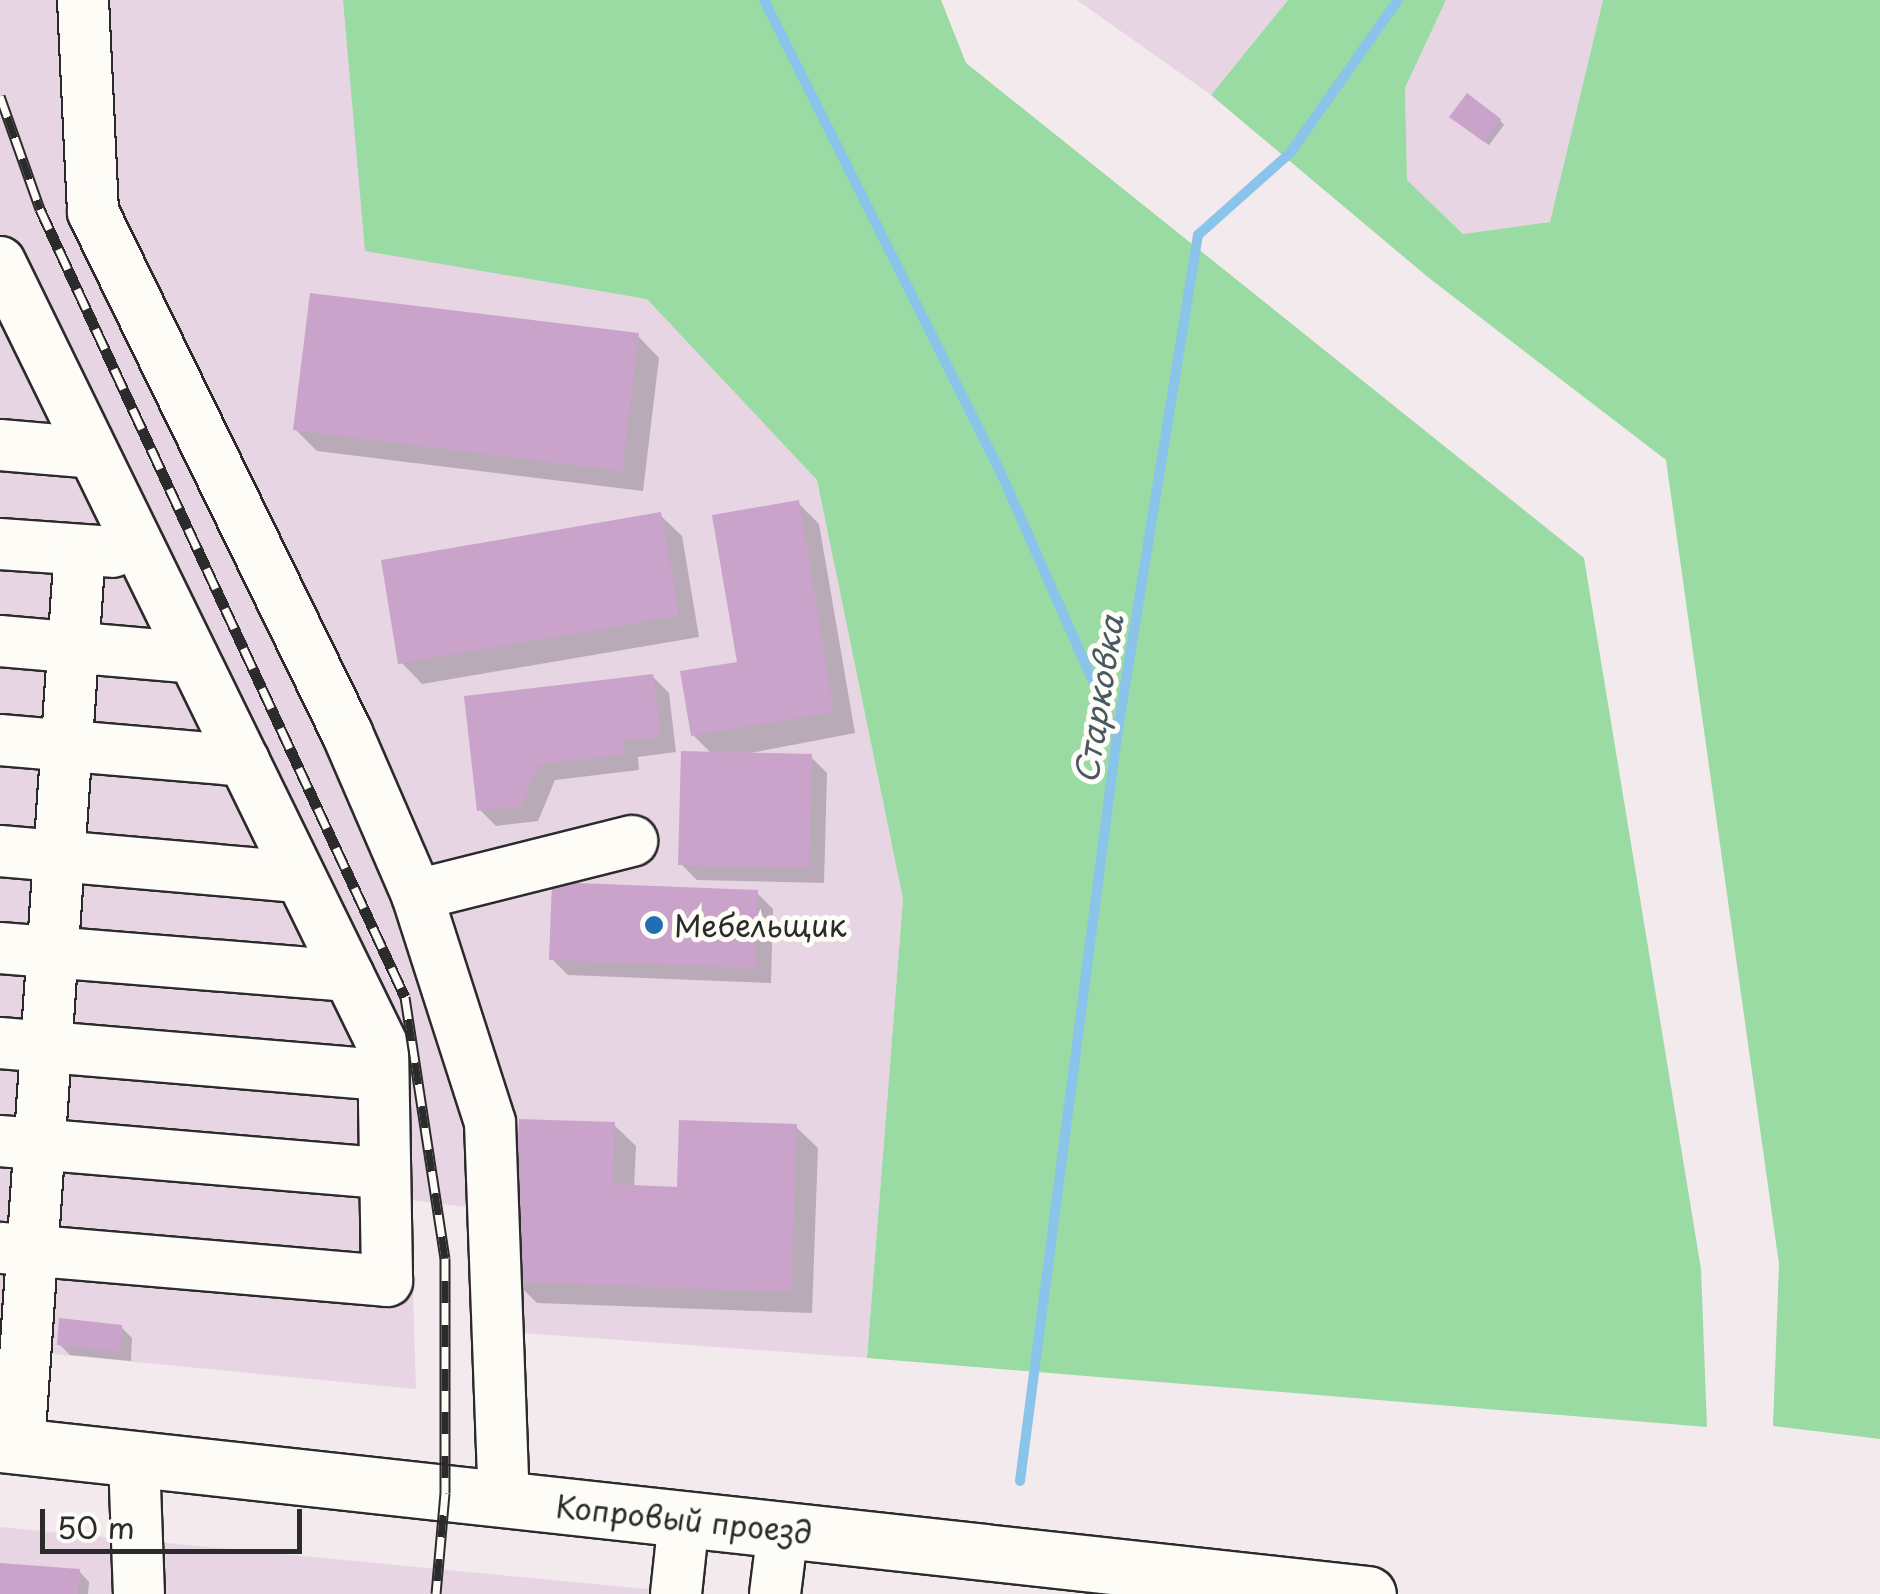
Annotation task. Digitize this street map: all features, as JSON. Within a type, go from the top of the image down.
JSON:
[{"type":"main road","name":"Копровый проезд","points":[[9,1444],[783,1530],[1140,1582],[1368,1594]]},
{"type":"lane","points":[[82,0],[93,212],[347,732],[417,896],[490,1124],[504,1499]]},
{"type":"lane","points":[[0,262],[21,345],[93,453],[383,1046],[387,1281],[16,1250]]},
{"type":"lane","points":[[0,445],[93,453]]},
{"type":"lane","points":[[0,544],[143,555]]},
{"type":"lane","points":[[9,1444],[23,1045],[53,952],[80,550]]},
{"type":"lane","points":[[0,642],[194,658]]},
{"type":"lane","points":[[0,740],[244,761]]},
{"type":"lane","points":[[417,896],[632,841]]},
{"type":"lane","points":[[0,852],[300,877]]},
{"type":"lane","points":[[0,948],[349,976]]},
{"type":"lane","points":[[23,1045],[383,1074]]},
{"type":"lane","points":[[20,1142],[385,1173]]},
{"type":"lane","points":[[134,1458],[138,1594]]},
{"type":"lane","points":[[676,1594],[684,1518]]},
{"type":"lane","points":[[775,1594],[783,1530]]},
{"type":"shaded area","points":[[0,0],[941,0],[648,299],[817,480],[903,899],[867,1358],[509,1332],[508,1212],[410,1200],[416,1389],[0,1349]]},
{"type":"shaded area","points":[[1077,0],[1288,0],[1211,95]]},
{"type":"shaded area","points":[[1446,0],[1603,0],[1550,222],[1463,234],[1407,180],[1405,88]]},
{"type":"shaded area","points":[[0,1527],[699,1594],[0,1594]]},
{"type":"green space","points":[[343,0],[941,0],[966,63],[1584,558],[1701,1269],[1707,1427],[867,1358],[903,899],[817,480],[647,299],[365,251]]},
{"type":"green space","points":[[1288,0],[1446,0],[1405,88],[1407,180],[1463,234],[1550,222],[1603,0],[1880,0],[1880,1439],[1773,1426],[1779,1264],[1666,460],[1429,278],[1211,95]]},
{"type":"building","points":[[1467,93],[1501,119],[1484,142],[1449,117]]},
{"type":"building","points":[[310,293],[639,333],[622,471],[293,430]]},
{"type":"building","points":[[799,500],[834,712],[691,736],[680,671],[737,662],[712,515]]},
{"type":"building","points":[[661,512],[679,616],[398,664],[381,560]]},
{"type":"building","points":[[653,674],[661,737],[623,741],[624,755],[539,764],[522,806],[477,811],[464,696]]},
{"type":"building","points":[[681,751],[812,754],[809,868],[678,865]]},
{"type":"building","name":"Мебельщик","points":[[552,882],[758,890],[755,968],[549,960]]},
{"type":"building","points":[[519,1119],[615,1122],[613,1184],[677,1187],[679,1120],[797,1124],[791,1292],[513,1282]]},
{"type":"building","points":[[59,1318],[122,1325],[121,1352],[57,1345]]},
{"type":"building","points":[[0,1563],[80,1569],[78,1594],[0,1594]]},
{"type":"waterway","points":[[764,0],[1001,473],[1116,734]]},
{"type":"waterway","name":"Старковка","points":[[1020,1481],[1117,736],[1198,235],[1290,153],[1398,0]]},
{"type":"railway","points":[[0,96],[40,209],[405,997],[445,1258],[445,1493],[436,1594]]},
{"type":"place","name":"Мебельщик","points":[[654,925]]}]
